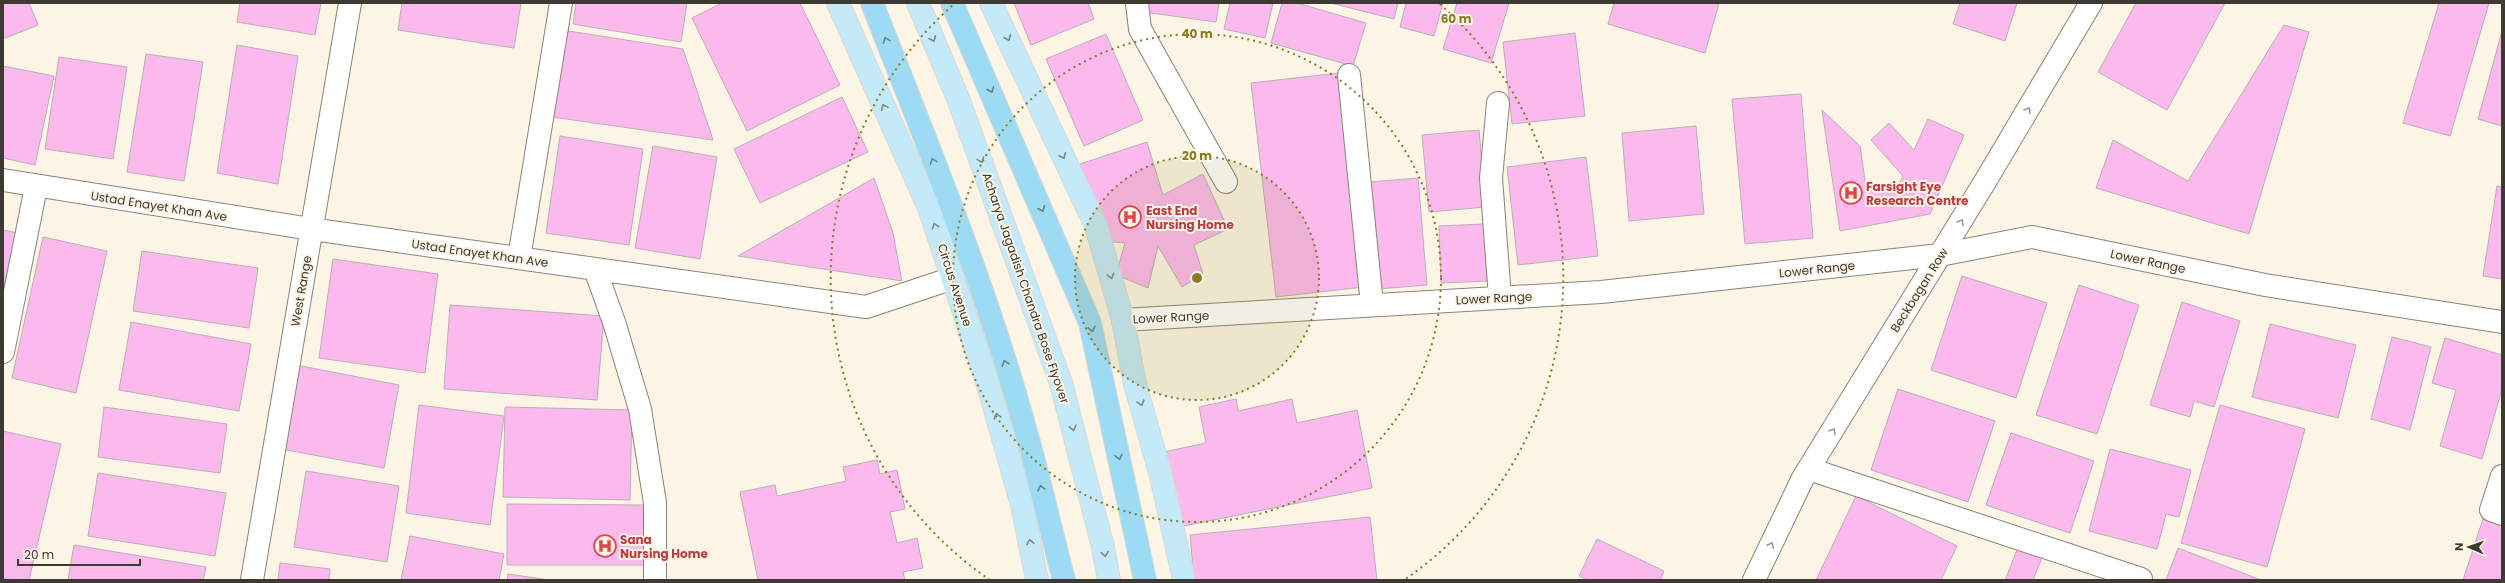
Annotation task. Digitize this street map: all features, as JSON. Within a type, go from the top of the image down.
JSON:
[{"type":"highway","points":[[872,3],[951,206],[996,338],[1026,431],[1064,580]]},
{"type":"highway","points":[[952,3],[1090,323],[1145,580]]},
{"type":"main road","name":"Circus Avenue","points":[[838,3],[929,208],[986,378],[1022,506],[1038,580]]},
{"type":"main road","name":"Acharya Jagadish Chandra Bose Flyover","points":[[918,3],[959,101],[1018,258],[1061,382],[1103,547],[1109,580]]},
{"type":"main road","points":[[991,3],[1096,226],[1123,320],[1136,384],[1161,476],[1184,580]]},
{"type":"street","name":"West Range","points":[[252,580],[350,3]]},
{"type":"street","points":[[519,258],[561,3]]},
{"type":"street","points":[[1137,3],[1140,29],[1226,182]]},
{"type":"street","name":"Beckbagan Row","points":[[1754,580],[1809,469],[1940,255],[2091,3]]},
{"type":"street","points":[[1349,75],[1372,305]]},
{"type":"street","points":[[1498,103],[1492,178],[1500,298]]},
{"type":"street","name":"Ustad Enayet Khan Ave","points":[[3,180],[36,187],[311,230],[866,307],[953,278]]},
{"type":"street","points":[[3,352],[36,187]]},
{"type":"street","name":"Lower Range","points":[[1123,320],[1601,292],[1940,255],[2032,237],[2264,285],[2502,322]]},
{"type":"street","points":[[595,269],[614,322],[640,409],[655,503],[654,580]]},
{"type":"street","points":[[1809,469],[2141,579]]},
{"type":"street","points":[[2502,476],[2491,510],[2502,514]]},
{"type":"building","points":[[3,3],[29,3],[38,25],[3,39]]},
{"type":"building","points":[[240,3],[321,3],[315,35],[237,22]]},
{"type":"building","points":[[402,3],[521,3],[514,48],[398,30]]},
{"type":"building","points":[[576,3],[687,3],[681,42],[573,24]]},
{"type":"building","points":[[722,3],[800,3],[840,85],[747,131],[692,18]]},
{"type":"building","points":[[1014,3],[1088,3],[1094,19],[1031,45]]},
{"type":"building","points":[[1146,3],[1219,3],[1216,22],[1144,12]]},
{"type":"building","points":[[1230,3],[1273,3],[1265,38],[1224,29]]},
{"type":"building","points":[[1282,3],[1297,3],[1366,23],[1353,66],[1271,43]]},
{"type":"building","points":[[1331,3],[1398,3],[1394,19]]},
{"type":"building","points":[[1406,3],[1443,3],[1434,36],[1400,27]]},
{"type":"building","points":[[1457,3],[1509,3],[1491,63],[1443,49]]},
{"type":"building","points":[[1614,3],[1719,3],[1705,53],[1608,24]]},
{"type":"building","points":[[1960,3],[2017,3],[2005,41],[1953,24]]},
{"type":"building","points":[[2136,3],[2225,3],[2167,110],[2098,72]]},
{"type":"building","points":[[2439,3],[2489,3],[2450,136],[2403,123]]},
{"type":"building","points":[[2284,25],[2309,32],[2249,234],[2096,188],[2113,140],[2188,181]]},
{"type":"building","points":[[562,30],[683,49],[713,140],[552,117]]},
{"type":"building","points":[[2502,31],[2502,126],[2478,119]]},
{"type":"building","points":[[1575,33],[1585,116],[1512,124],[1503,42]]},
{"type":"building","points":[[1106,34],[1143,120],[1084,146],[1046,59]]},
{"type":"building","points":[[237,45],[298,56],[278,184],[217,173]]},
{"type":"building","points":[[146,54],[203,62],[184,181],[127,172]]},
{"type":"building","points":[[59,57],[127,67],[113,159],[45,149]]},
{"type":"building","points":[[3,66],[54,76],[35,165],[3,158]]},
{"type":"building","points":[[1339,73],[1364,287],[1276,297],[1251,83]]},
{"type":"building","points":[[1801,94],[1813,238],[1745,244],[1732,99]]},
{"type":"building","points":[[842,97],[868,152],[760,203],[734,149]]},
{"type":"building","points":[[1822,110],[1860,146],[1866,187],[1900,182],[1903,176],[1871,140],[1889,123],[1914,150],[1928,119],[1964,135],[1930,214],[1840,231]]},
{"type":"building","points":[[1696,126],[1704,214],[1629,221],[1622,133]]},
{"type":"building","points":[[1479,130],[1486,207],[1429,212],[1422,135]]},
{"type":"building","points":[[560,136],[643,149],[629,245],[546,233]]},
{"type":"building","points":[[1147,142],[1163,195],[1203,174],[1228,229],[1194,245],[1203,274],[1182,287],[1158,246],[1148,288],[1116,275],[1125,243],[1103,241],[1080,164]]},
{"type":"building","points":[[653,146],[717,157],[700,259],[635,248]]},
{"type":"building","points":[[1586,157],[1598,256],[1518,265],[1507,167]]},
{"type":"building","points":[[874,178],[893,233],[902,281],[738,256]]},
{"type":"building","points":[[1418,178],[1427,285],[1378,289],[1370,182]]},
{"type":"building","points":[[2497,186],[2502,187],[2502,279],[2483,276]]},
{"type":"building","points":[[1484,224],[1487,281],[1441,283],[1439,226]]},
{"type":"building","points":[[3,230],[18,233],[3,307]]},
{"type":"building","points":[[43,237],[107,251],[76,393],[12,378]]},
{"type":"building","points":[[142,251],[258,268],[249,328],[133,311]]},
{"type":"building","points":[[333,259],[438,274],[425,373],[319,358]]},
{"type":"building","points":[[1962,276],[2047,303],[2016,398],[1931,370]]},
{"type":"building","points":[[2079,285],[2139,305],[2097,434],[2036,415]]},
{"type":"building","points":[[2182,302],[2240,321],[2214,407],[2194,401],[2190,417],[2150,405]]},
{"type":"building","points":[[450,305],[604,316],[597,400],[444,389]]},
{"type":"building","points":[[131,322],[251,344],[239,411],[119,390]]},
{"type":"building","points":[[2270,324],[2356,345],[2338,418],[2252,397]]},
{"type":"building","points":[[2392,337],[2431,347],[2410,430],[2371,419]]},
{"type":"building","points":[[2445,338],[2502,355],[2502,389],[2482,459],[2440,446],[2456,390],[2432,383]]},
{"type":"building","points":[[296,365],[399,385],[384,468],[281,449]]},
{"type":"building","points":[[1898,389],[1995,421],[1968,502],[1871,470]]},
{"type":"building","points":[[1236,399],[1238,411],[1292,399],[1297,423],[1357,410],[1372,488],[1174,528],[1159,453],[1206,443],[1199,407]]},
{"type":"building","points":[[419,405],[504,416],[490,525],[406,513]]},
{"type":"building","points":[[2220,405],[2305,429],[2267,567],[2181,543]]},
{"type":"building","points":[[104,407],[227,424],[220,473],[98,457]]},
{"type":"building","points":[[505,407],[632,410],[630,500],[503,497]]},
{"type":"building","points":[[3,431],[61,444],[29,580],[3,579]]},
{"type":"building","points":[[2011,433],[2094,461],[2070,533],[1986,505]]},
{"type":"building","points":[[2110,449],[2191,470],[2179,517],[2166,514],[2157,549],[2089,531]]},
{"type":"building","points":[[877,460],[880,474],[897,470],[905,509],[890,512],[897,543],[917,538],[923,568],[903,572],[905,580],[758,580],[740,492],[775,485],[777,496],[846,481],[843,467]]},
{"type":"building","points":[[306,471],[399,486],[387,562],[294,547]]},
{"type":"building","points":[[98,473],[226,493],[215,556],[88,536]]},
{"type":"building","points":[[1856,496],[1957,546],[1941,580],[1816,580]]},
{"type":"building","points":[[507,504],[644,505],[644,565],[507,565]]},
{"type":"building","points":[[1370,517],[1377,580],[1194,580],[1190,535]]},
{"type":"building","points":[[2483,519],[2502,526],[2502,580],[2463,580]]},
{"type":"building","points":[[410,536],[504,554],[499,580],[401,580]]},
{"type":"building","points":[[1597,539],[1664,571],[1660,580],[1588,580],[1579,576]]},
{"type":"building","points":[[2020,543],[2044,553],[2033,580],[2005,580]]},
{"type":"building","points":[[74,545],[206,567],[203,580],[68,580]]},
{"type":"building","points":[[2178,548],[2261,580],[2166,580]]},
{"type":"building","points":[[280,563],[330,569],[329,580],[278,580]]},
{"type":"building","points":[[508,574],[549,580],[507,580]]},
{"type":"place","name":"Farsight Eye Research Centre","points":[[1851,193]]},
{"type":"place","name":"East End Nursing Home","points":[[1130,217]]},
{"type":"place","name":"Sana Nursing Home","points":[[605,546]]}]
